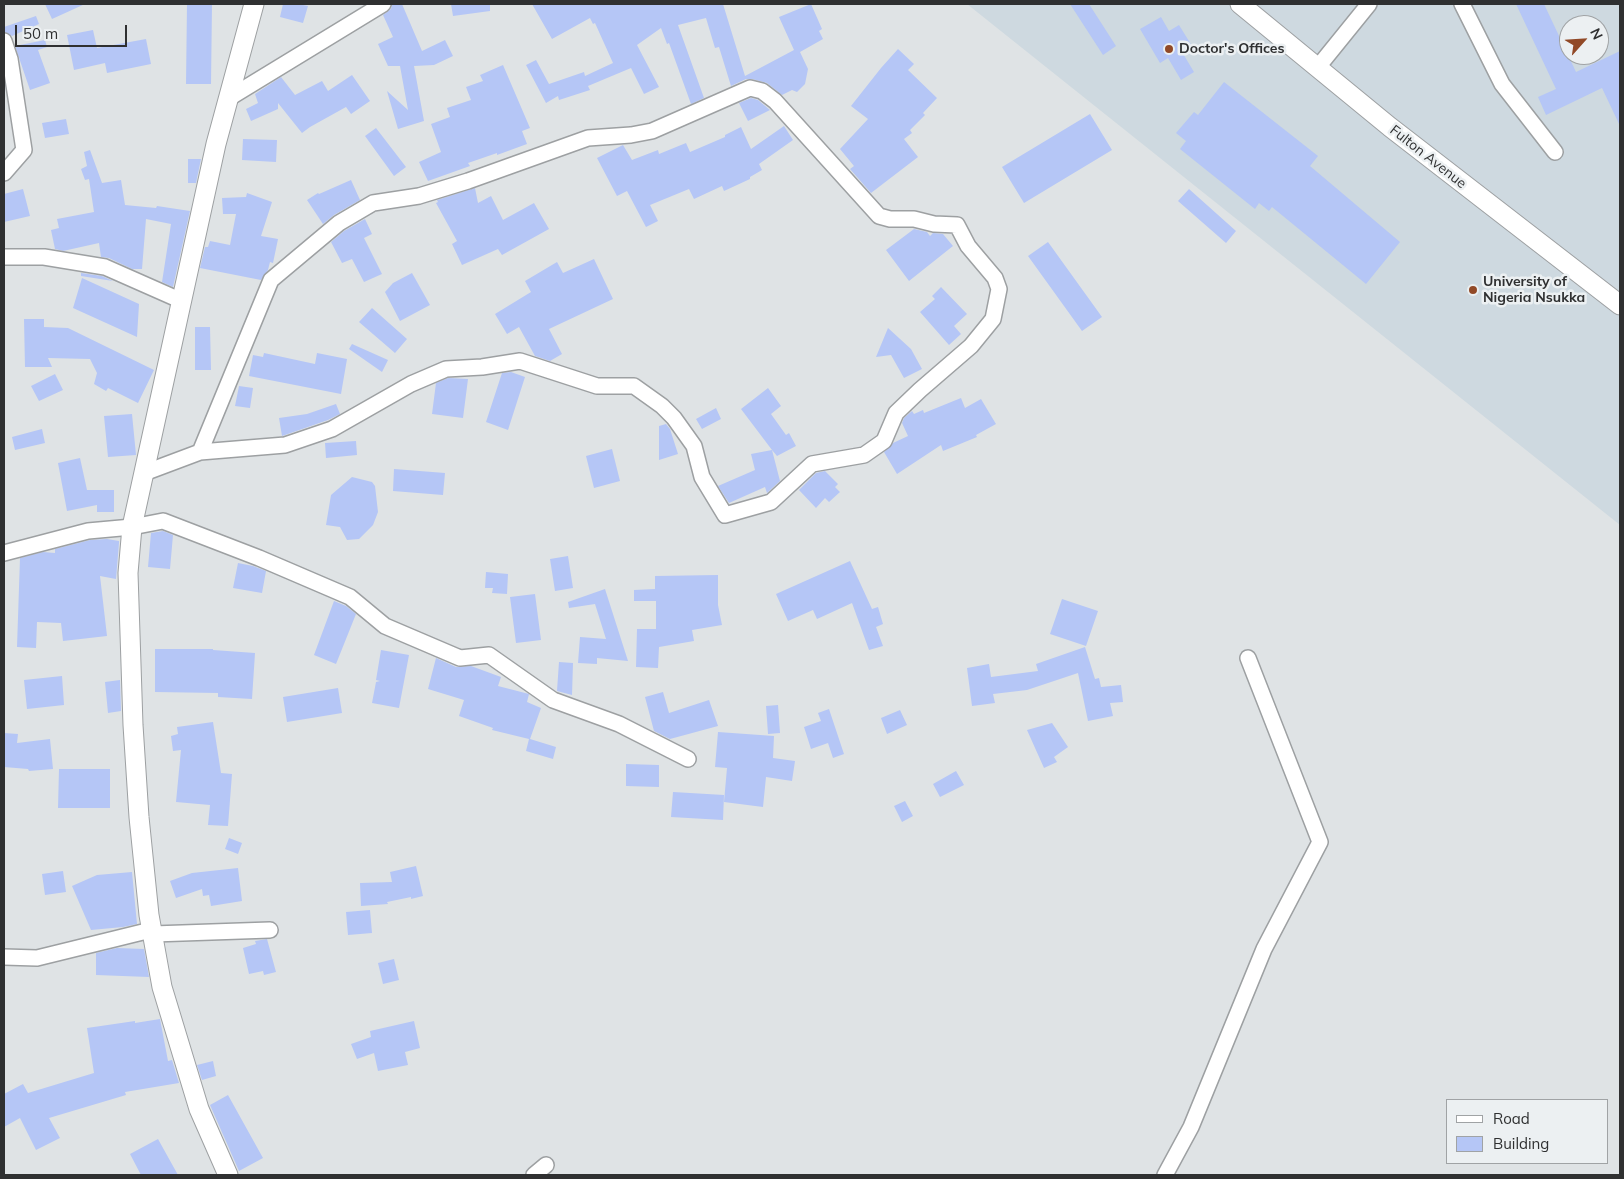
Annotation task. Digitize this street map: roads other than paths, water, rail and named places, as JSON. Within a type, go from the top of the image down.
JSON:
[{"type":"street","points":[[228,1175],[199,1109],[162,987],[151,930],[139,817],[132,725],[128,573],[132,527],[216,144],[254,4]]},
{"type":"street","points":[[229,98],[383,4]]},
{"type":"street","name":"Fulton Avenue","points":[[1240,4],[1390,127],[1620,305]]},
{"type":"street","points":[[1318,67],[1369,4]]},
{"type":"street","points":[[1462,4],[1502,84],[1555,152]]},
{"type":"street","points":[[4,41],[10,59],[24,150],[4,173]]},
{"type":"street","points":[[144,473],[200,452],[285,445],[332,429],[411,384],[446,369],[520,361],[597,386],[634,386],[662,406],[674,418],[694,446],[702,477],[725,515],[771,502],[812,464],[864,456],[884,442],[896,413],[971,346],[993,319],[999,289],[995,278],[968,246],[957,225],[934,224],[914,219],[890,219],[880,216],[775,101],[762,90],[750,88],[652,131],[631,135],[588,138],[468,181],[419,196],[373,204],[339,223],[271,280],[200,452]]},
{"type":"street","points":[[4,257],[44,257],[105,267],[182,301]]},
{"type":"street","points":[[4,553],[88,531],[132,527],[163,521],[259,558],[350,597],[384,626],[460,658],[489,655],[554,700],[619,724],[688,759]]},
{"type":"street","points":[[1165,1175],[1192,1127],[1264,949],[1320,842],[1248,658]]},
{"type":"street","points":[[151,930],[153,934],[270,930]]},
{"type":"street","points":[[4,957],[37,958],[151,930]]},
{"type":"street","points":[[534,1175],[546,1165]]},
{"type":"place","name":"Doctor's Offices","points":[[1169,49]]},
{"type":"place","name":"University of Nigeria Nsukka","points":[[1473,290]]}]
